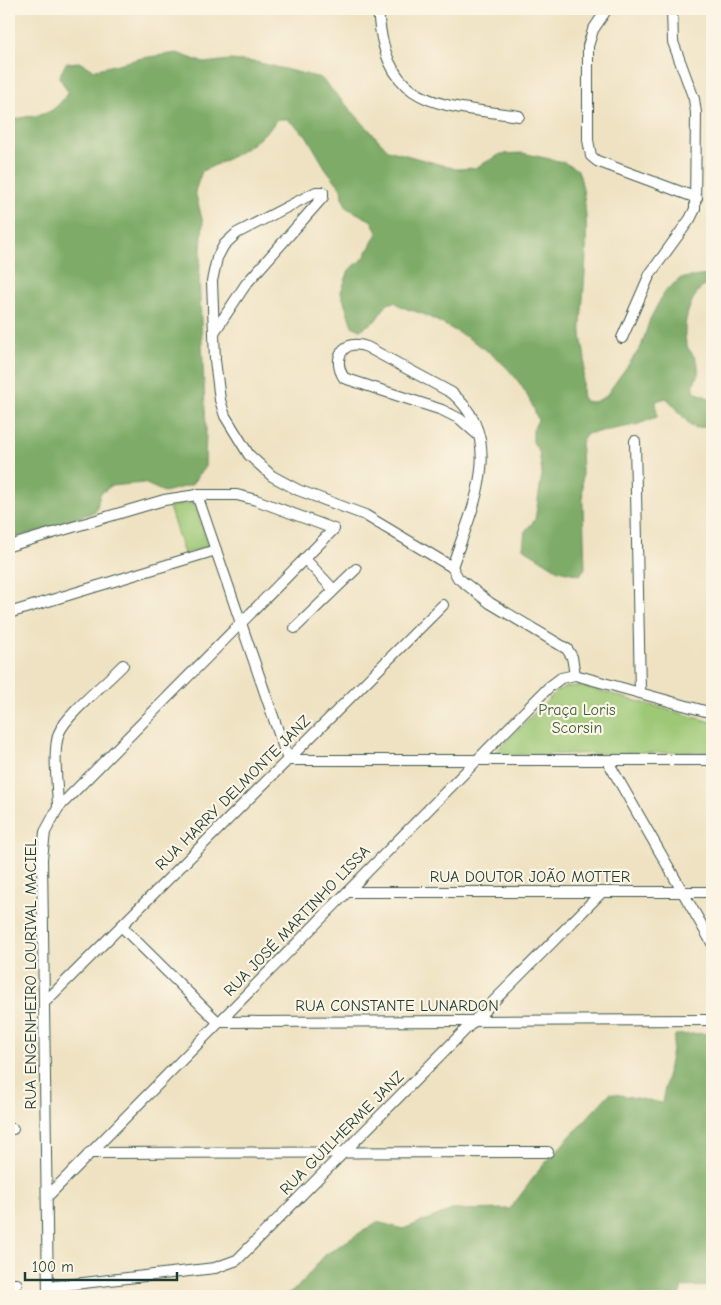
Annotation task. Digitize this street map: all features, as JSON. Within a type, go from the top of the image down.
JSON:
[{"type":"street","points":[[378,9],[382,43],[386,57],[393,71],[412,90],[439,104],[519,116]]},
{"type":"street","points":[[607,9],[594,30],[588,46],[588,140],[591,156],[597,161],[697,198]]},
{"type":"street","points":[[622,338],[650,274],[690,219],[697,198],[696,114],[694,99],[673,42],[672,9]]},
{"type":"street","points":[[215,331],[241,290],[323,197],[323,192],[316,192],[266,216],[237,233],[224,245],[217,258],[212,281],[217,378],[225,416],[239,442],[258,466],[298,490],[365,515],[452,567],[458,578],[490,603],[567,649],[572,657],[575,675],[712,712]]},
{"type":"street","points":[[452,567],[480,480],[483,454],[478,435],[469,411],[462,401],[441,386],[361,344],[346,348],[340,355],[338,363],[344,378],[447,412],[460,419],[478,435]]},
{"type":"street","points":[[635,441],[640,692]]},
{"type":"street","points":[[9,546],[158,501],[197,494],[288,760],[712,760]]},
{"type":"street","name":"RUA ENGENHEIRO LOURIVAL MACIEL","points":[[48,1292],[42,844],[48,823],[58,808],[334,529],[256,500],[237,495],[197,494]]},
{"type":"street","points":[[9,613],[216,550]]},
{"type":"street","points":[[304,559],[333,589]]},
{"type":"street","points":[[294,628],[356,569]]},
{"type":"street","name":"RUA HARRY DELMONTE JANZ","points":[[44,1003],[443,605]]},
{"type":"street","points":[[58,808],[57,744],[59,732],[67,721],[123,665]]},
{"type":"street","name":"RUA JOSÉ MARTINHO LISSA","points":[[47,1196],[554,682],[575,675]]},
{"type":"street","points":[[607,760],[712,943]]},
{"type":"street","name":"RUA DOUTOR JOÃO MOTTER","points":[[347,892],[712,892]]},
{"type":"street","name":"RUA GUILHERME JANZ","points":[[48,1292],[215,1268],[231,1263],[242,1255],[602,892]]},
{"type":"street","points":[[121,926],[218,1022]]},
{"type":"street","name":"RUA CONSTANTE LUNARDON","points":[[218,1022],[712,1020]]},
{"type":"street","points":[[89,1153],[548,1152]]},
{"type":"green space","points":[[177,53],[204,63],[229,60],[256,62],[321,78],[388,150],[456,169],[475,168],[501,154],[523,153],[563,162],[578,170],[583,187],[586,226],[581,329],[585,360],[582,385],[584,401],[594,402],[605,397],[641,347],[650,319],[665,291],[681,278],[709,275],[712,272],[712,282],[698,291],[693,299],[686,319],[685,338],[687,346],[698,363],[698,375],[693,384],[695,392],[711,399],[712,426],[694,428],[666,398],[656,401],[657,417],[636,425],[586,434],[581,443],[585,568],[580,575],[558,570],[523,548],[525,531],[535,520],[542,474],[539,451],[533,442],[533,430],[538,420],[530,401],[509,370],[496,357],[465,336],[395,302],[387,304],[375,321],[360,330],[352,326],[341,292],[349,270],[364,258],[377,233],[372,221],[347,208],[342,197],[341,188],[326,169],[306,135],[287,119],[278,119],[252,144],[224,161],[202,171],[195,191],[203,223],[199,277],[206,429],[205,467],[191,485],[164,492],[144,483],[111,486],[100,494],[96,511],[61,525],[9,539],[9,122],[41,115],[61,102],[68,92],[59,77],[66,63],[79,62],[94,70],[142,58]]},
{"type":"green space","points":[[194,502],[208,546],[184,554],[169,507]]},
{"type":"green space","name":"Praça Loris Scorsin","points":[[582,686],[712,722],[712,752],[492,755],[557,691],[565,687]]},
{"type":"green space","points":[[712,1033],[712,1286],[682,1287],[679,1296],[283,1296],[297,1288],[325,1255],[377,1222],[403,1229],[452,1210],[510,1209],[540,1169],[610,1093],[662,1103],[675,1035]]}]
